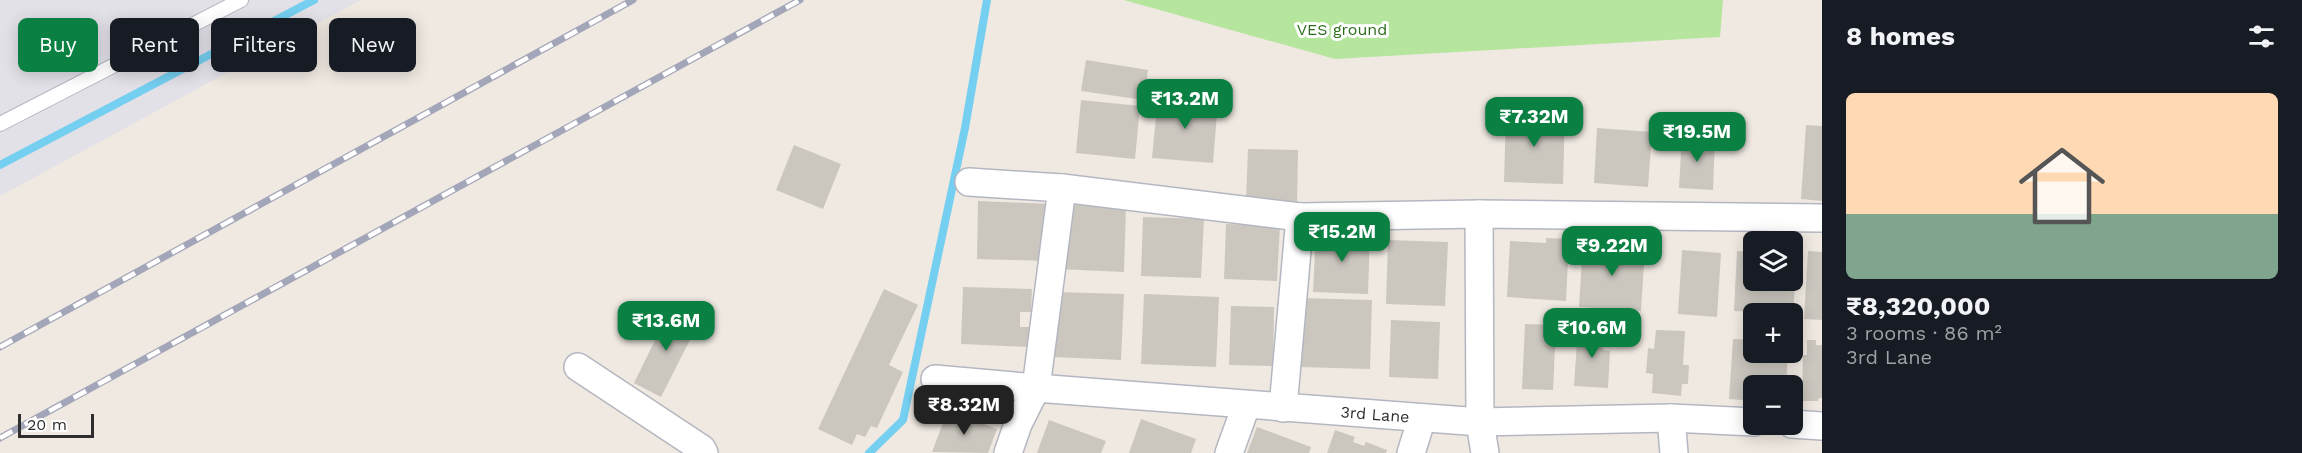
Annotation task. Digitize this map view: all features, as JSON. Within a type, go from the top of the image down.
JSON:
[{"type":"street","points":[[969,182],[1062,188],[1300,217],[1479,214],[1822,218]]},
{"type":"street","points":[[1008,453],[1018,424],[1036,388],[1062,188]]},
{"type":"street","points":[[1479,214],[1480,422],[1485,453]]},
{"type":"street","points":[[1283,408],[1300,217]]},
{"type":"street","points":[[578,367],[702,449],[704,453]]},
{"type":"street","name":"3rd Lane","points":[[935,379],[1246,406],[1480,422],[1671,418],[1743,421]]},
{"type":"street","points":[[1229,453],[1246,406]]},
{"type":"street","points":[[1411,453],[1422,418]]},
{"type":"street","points":[[1671,418],[1674,453]]},
{"type":"street","points":[[1803,425],[1822,426]]},
{"type":"lane","points":[[0,124],[241,0]]},
{"type":"shaded area","points":[[0,0],[361,0],[317,24],[317,18],[211,18],[211,72],[228,72],[0,196]]},
{"type":"green space","name":"VES ground","points":[[1124,0],[1723,0],[1720,37],[1335,59]]},
{"type":"building","points":[[1086,60],[1148,70],[1144,100],[1081,91]]},
{"type":"building","points":[[1158,96],[1218,101],[1213,163],[1152,158]]},
{"type":"building","points":[[1081,100],[1140,106],[1135,159],[1076,153]]},
{"type":"building","points":[[1506,112],[1565,114],[1563,184],[1504,182]]},
{"type":"building","points":[[1806,125],[1822,126],[1822,201],[1801,199]]},
{"type":"building","points":[[1597,128],[1652,132],[1648,187],[1594,183]]},
{"type":"building","points":[[1682,135],[1715,137],[1713,190],[1679,188]]},
{"type":"building","points":[[794,145],[841,164],[823,209],[776,190]]},
{"type":"building","points":[[1248,149],[1298,150],[1297,204],[1246,203]]},
{"type":"building","points":[[978,201],[1049,204],[1047,261],[977,259]]},
{"type":"building","points":[[1061,203],[1126,206],[1124,272],[1058,269]]},
{"type":"building","points":[[1143,217],[1204,219],[1201,278],[1141,276]]},
{"type":"building","points":[[1226,224],[1280,226],[1277,281],[1224,279]]},
{"type":"building","points":[[1316,231],[1370,233],[1368,294],[1313,292]]},
{"type":"building","points":[[1546,238],[1569,239],[1566,301],[1507,297],[1510,241],[1546,243]]},
{"type":"building","points":[[1388,240],[1448,242],[1445,306],[1386,304]]},
{"type":"building","points":[[1583,242],[1619,244],[1619,247],[1645,249],[1641,311],[1579,307]]},
{"type":"building","points":[[1682,250],[1721,253],[1717,317],[1678,314]]},
{"type":"building","points":[[1737,251],[1743,251],[1743,291],[1795,291],[1794,303],[1743,303],[1743,311],[1734,311]]},
{"type":"building","points":[[1808,251],[1822,252],[1822,320],[1804,319]]},
{"type":"building","points":[[963,287],[1032,289],[1031,312],[1020,312],[1020,327],[1031,327],[1030,347],[961,344]]},
{"type":"building","points":[[884,289],[918,305],[889,365],[903,372],[877,428],[871,426],[865,437],[857,434],[852,445],[818,429]]},
{"type":"building","points":[[1056,292],[1124,294],[1121,360],[1053,357]]},
{"type":"building","points":[[1144,294],[1219,297],[1216,367],[1141,364]]},
{"type":"building","points":[[1301,298],[1372,300],[1370,369],[1299,367]]},
{"type":"building","points":[[1231,306],[1274,307],[1273,366],[1229,365]]},
{"type":"building","points":[[671,308],[699,322],[661,397],[634,383]]},
{"type":"building","points":[[1391,320],[1440,322],[1438,379],[1389,377]]},
{"type":"building","points":[[1525,324],[1556,325],[1553,390],[1522,389]]},
{"type":"building","points":[[1578,327],[1605,329],[1603,350],[1610,351],[1608,388],[1574,386]]},
{"type":"building","points":[[1656,330],[1685,331],[1683,365],[1689,365],[1688,384],[1682,384],[1681,396],[1652,393],[1653,374],[1646,373],[1648,348],[1654,349]]},
{"type":"building","points":[[1733,339],[1743,339],[1743,363],[1787,363],[1787,375],[1743,375],[1743,400],[1729,399]]},
{"type":"building","points":[[1807,340],[1816,340],[1816,345],[1822,345],[1822,398],[1818,401],[1803,401],[1803,355],[1807,355]]},
{"type":"building","points":[[948,410],[997,429],[988,453],[932,452]]},
{"type":"building","points":[[1141,419],[1196,439],[1191,453],[1129,453]]},
{"type":"building","points":[[1049,420],[1106,441],[1101,453],[1037,453]]},
{"type":"building","points":[[1257,427],[1311,447],[1309,453],[1247,453]]},
{"type":"building","points":[[1335,430],[1355,437],[1353,442],[1364,446],[1366,442],[1387,450],[1386,453],[1327,453]]},
{"type":"waterway","points":[[0,165],[314,0]]},
{"type":"waterway","points":[[869,453],[903,420],[965,128],[987,0]]},
{"type":"railway","points":[[0,347],[633,0]]},
{"type":"railway","points":[[0,438],[800,0]]}]
